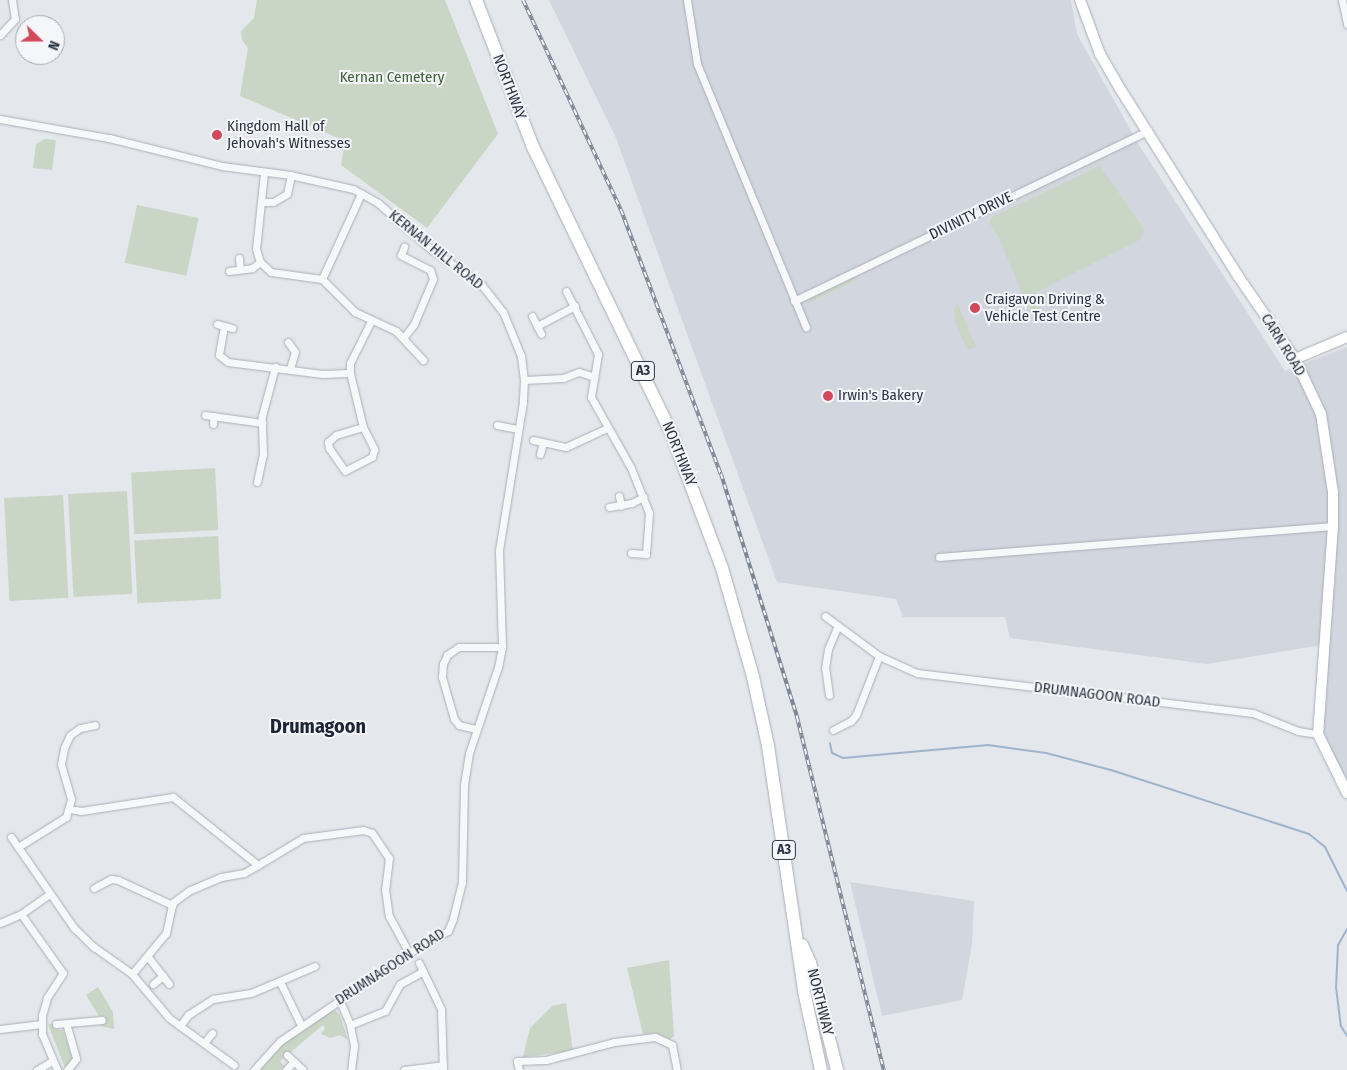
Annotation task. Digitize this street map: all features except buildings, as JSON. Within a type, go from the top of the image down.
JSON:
[{"type":"highway","name":"NORTHWAY","points":[[476,0],[533,147],[592,272],[655,397],[706,522],[753,677],[771,765],[798,935],[804,991],[821,1070]]},
{"type":"highway","name":"NORTHWAY","points":[[798,935],[810,963],[837,1070]]},
{"type":"highway","points":[[810,963],[809,978],[830,1070]]},
{"type":"main road","name":"CARN ROAD","points":[[1080,0],[1100,54],[1238,276],[1295,360],[1321,414],[1334,492],[1318,734]]},
{"type":"main road","points":[[1295,360],[1347,336]]},
{"type":"main road","points":[[1318,734],[1347,792]]},
{"type":"street","points":[[0,35],[15,19],[12,0]]},
{"type":"street","points":[[687,0],[697,64],[806,328]]},
{"type":"street","points":[[1342,0],[1347,24]]},
{"type":"street","name":"KERNAN HILL ROAD","points":[[0,119],[109,138],[222,166],[264,173],[291,175],[337,184],[361,194],[397,217],[432,250],[481,284],[503,312],[514,334],[524,380],[499,551],[502,647],[498,668],[482,711]]},
{"type":"street","name":"DIVINITY DRIVE","points":[[794,300],[1148,131]]},
{"type":"street","points":[[264,173],[256,249],[260,262],[271,272],[322,279],[355,312],[404,337],[423,360]]},
{"type":"street","points":[[261,202],[273,202],[287,194],[291,175]]},
{"type":"street","points":[[322,279],[361,194]]},
{"type":"street","points":[[404,247],[401,255],[430,270],[433,279],[414,324],[404,337]]},
{"type":"street","points":[[239,258],[240,269]]},
{"type":"street","points":[[228,271],[252,268],[260,262]]},
{"type":"street","points":[[566,291],[598,354],[591,397],[606,428],[631,468],[649,513],[646,554],[631,553]]},
{"type":"street","points":[[537,326],[575,306]]},
{"type":"street","points":[[532,316],[541,334]]},
{"type":"street","points":[[363,427],[336,436],[328,442],[328,448],[345,471],[372,456],[374,449],[363,427],[350,372],[350,363],[371,321]]},
{"type":"street","points":[[224,326],[220,357],[243,365],[290,368],[311,374],[350,372]]},
{"type":"street","points":[[287,342],[295,352],[290,368]]},
{"type":"street","points":[[257,482],[263,454],[262,423],[274,367]]},
{"type":"street","points":[[524,380],[564,378],[579,372],[594,377]]},
{"type":"street","points":[[205,415],[213,420],[262,423]]},
{"type":"street","points":[[497,425],[518,429]]},
{"type":"street","points":[[533,440],[566,447],[606,428]]},
{"type":"street","points":[[540,454],[543,443]]},
{"type":"street","points":[[619,496],[621,506]]},
{"type":"street","points":[[609,507],[621,506],[643,497]]},
{"type":"street","points":[[939,557],[1333,526]]},
{"type":"street","name":"DRUMNAGOON ROAD","points":[[825,616],[879,656],[906,670],[933,676],[1253,713],[1298,731],[1318,734]]},
{"type":"street","points":[[829,695],[825,668],[828,649],[838,626]]},
{"type":"street","points":[[476,730],[459,725],[454,718],[442,677],[443,664],[448,655],[459,647],[502,647]]},
{"type":"street","points":[[833,730],[851,722],[856,715],[879,656]]},
{"type":"street","name":"DRUMNAGOON ROAD","points":[[254,1070],[280,1041],[301,1025],[410,953],[448,931],[453,919],[462,882],[464,786],[482,711]]},
{"type":"street","points":[[18,847],[66,816],[70,809],[71,799],[61,764],[64,748],[70,735],[80,728],[95,725]]},
{"type":"street","points":[[70,809],[81,812],[174,797],[258,865]]},
{"type":"street","points":[[132,974],[166,934],[171,904],[198,887],[221,877],[244,873],[303,838],[363,830],[372,833],[389,858],[385,889],[390,916],[410,953]]},
{"type":"street","points":[[11,837],[74,928],[94,948],[132,974],[169,1018],[234,1065]]},
{"type":"street","points":[[94,888],[111,879],[118,880],[171,904]]},
{"type":"street","points":[[0,923],[21,914],[50,894]]},
{"type":"street","points":[[21,914],[63,973],[46,998],[42,1024],[42,1034],[57,1070]]},
{"type":"street","points":[[148,957],[169,984]]},
{"type":"street","points":[[404,1070],[443,1068],[441,1009],[420,963]]},
{"type":"street","points":[[180,1026],[188,1015],[213,999],[251,993],[315,966]]},
{"type":"street","points":[[350,1024],[385,1011],[400,984],[423,971]]},
{"type":"street","points":[[153,984],[163,976]]},
{"type":"street","points":[[280,982],[301,1025]]},
{"type":"street","points":[[340,1000],[350,1024],[354,1046],[351,1070]]},
{"type":"street","points":[[56,1024],[102,1020]]},
{"type":"street","points":[[66,1023],[76,1059],[68,1070]]},
{"type":"street","points":[[0,1029],[42,1024]]},
{"type":"street","points":[[204,1044],[212,1033]]},
{"type":"street","points":[[519,1070],[518,1061],[546,1060],[614,1042],[656,1037],[672,1045],[677,1070]]},
{"type":"street","points":[[287,1055],[302,1069]]},
{"type":"street","points":[[37,1070],[52,1061]]},
{"type":"street","points":[[286,1070],[293,1062]]},
{"type":"shaded area","points":[[549,0],[1071,0],[1077,34],[1139,145],[1285,371],[1347,347],[1347,780],[1325,738],[1323,726],[1328,644],[1207,664],[1010,638],[1005,617],[903,617],[896,599],[777,582],[616,138]]},
{"type":"shaded area","points":[[850,882],[974,901],[972,944],[962,1000],[882,1016]]},
{"type":"green space","name":"Kernan Cemetery","points":[[257,0],[445,0],[498,134],[427,228],[341,165],[345,141],[240,96],[248,48],[242,40],[241,31],[254,18]]},
{"type":"green space","points":[[45,139],[56,140],[52,170],[33,168],[36,144]]},
{"type":"green space","points":[[1100,166],[1144,229],[1141,239],[1035,293],[1040,308],[1030,313],[999,238],[989,222],[992,217]]},
{"type":"green space","points":[[137,205],[199,218],[186,276],[125,263]]},
{"type":"green space","points":[[856,277],[855,280],[806,304],[810,297]]},
{"type":"green space","points":[[957,302],[976,347],[967,350],[955,321],[954,310]]},
{"type":"green space","points":[[215,468],[218,530],[134,534],[131,472]]},
{"type":"green space","points":[[127,491],[132,594],[73,597],[68,494]]},
{"type":"green space","points":[[63,495],[68,598],[9,601],[4,498]]},
{"type":"green space","points":[[218,536],[221,599],[137,603],[134,540]]},
{"type":"green space","points":[[669,960],[674,1036],[670,1039],[656,1033],[643,1034],[627,968]]},
{"type":"green space","points":[[98,987],[113,1012],[114,1029],[100,1026],[105,1016],[99,1016],[86,995]]},
{"type":"green space","points":[[566,1003],[573,1051],[523,1057],[530,1028],[552,1006]]},
{"type":"green space","points":[[334,1009],[340,1015],[348,1040],[340,1035],[330,1038],[321,1034],[325,1028],[323,1025],[280,1061],[284,1066],[281,1070],[260,1070],[282,1043]]},
{"type":"green space","points":[[48,1024],[54,1024],[54,1029],[63,1030],[73,1061],[65,1068]]},
{"type":"waterway","points":[[830,743],[832,753],[843,758],[988,745],[1046,753],[1111,770],[1309,834],[1325,847],[1347,891]]},
{"type":"waterway","points":[[1347,929],[1338,945],[1336,987],[1341,1026],[1347,1036]]},
{"type":"railway","points":[[523,0],[621,210],[721,474],[797,717],[884,1070]]},
{"type":"place","name":"Kingdom Hall of Jehovah's Witnesses","points":[[217,135]]},
{"type":"place","name":"Craigavon Driving & Vehicle Test Centre","points":[[975,308]]},
{"type":"place","name":"Irwin's Bakery","points":[[828,396]]},
{"type":"district","name":"Drumagoon","points":[[318,726]]}]
